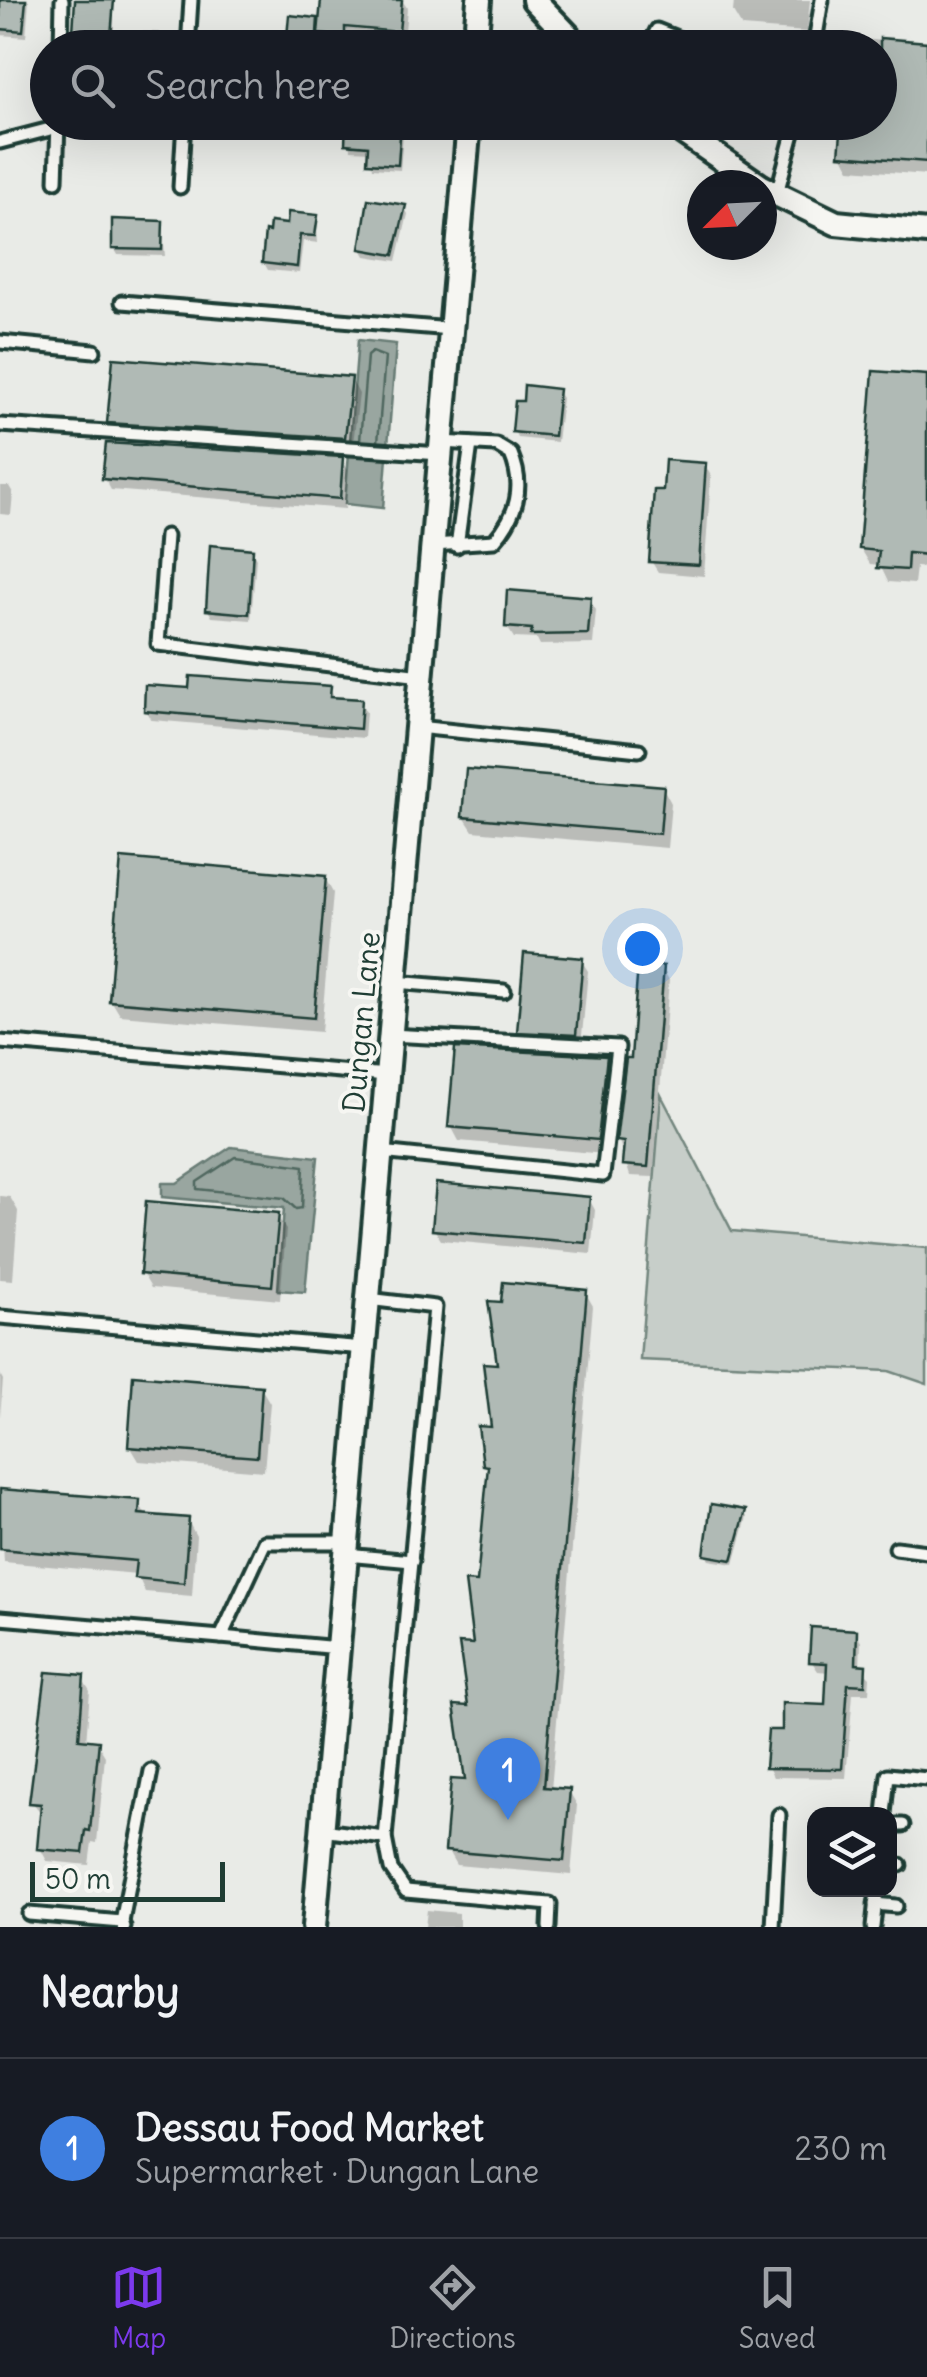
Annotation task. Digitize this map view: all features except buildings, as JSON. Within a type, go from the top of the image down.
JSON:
[{"type":"street","points":[[476,30],[479,0]]},
{"type":"street","points":[[534,0],[563,30]]},
{"type":"street","name":"Dungan Lane","points":[[314,1927],[467,140]]},
{"type":"street","points":[[694,140],[737,170]]},
{"type":"street","points":[[777,195],[836,224],[927,232]]},
{"type":"lane","points":[[61,30],[62,0]]},
{"type":"lane","points":[[189,30],[191,0]]},
{"type":"lane","points":[[817,30],[822,0]]},
{"type":"lane","points":[[0,142],[30,133]]},
{"type":"lane","points":[[56,181],[57,140]]},
{"type":"lane","points":[[180,187],[183,140]]},
{"type":"lane","points":[[775,170],[788,140]]},
{"type":"lane","points":[[122,302],[451,329]]},
{"type":"lane","points":[[0,342],[94,351]]},
{"type":"lane","points":[[0,426],[441,448],[496,445],[510,454],[520,492],[510,523],[494,541],[432,546]]},
{"type":"lane","points":[[456,546],[471,444]]},
{"type":"lane","points":[[166,536],[158,644],[421,676]]},
{"type":"lane","points":[[417,726],[639,750]]},
{"type":"lane","points":[[395,982],[504,990]]},
{"type":"lane","points":[[381,1152],[603,1175],[618,1047],[390,1035]]},
{"type":"lane","points":[[0,1042],[387,1074]]},
{"type":"lane","points":[[368,1299],[435,1307],[385,1838],[392,1868],[406,1891],[550,1904],[549,1927]]},
{"type":"lane","points":[[0,1317],[364,1348]]},
{"type":"lane","points":[[221,1637],[265,1542],[346,1548],[412,1561]]},
{"type":"lane","points":[[896,1548],[927,1552]]},
{"type":"lane","points":[[0,1618],[338,1648]]},
{"type":"lane","points":[[29,1914],[123,1924],[151,1770]]},
{"type":"lane","points":[[885,1807],[888,1775],[927,1778]]},
{"type":"lane","points":[[773,1927],[780,1814]]},
{"type":"lane","points":[[322,1830],[385,1838]]},
{"type":"lane","points":[[873,1927],[876,1897]]},
{"type":"lane","points":[[875,1904],[896,1906]]},
{"type":"shaded area","points":[[661,1095],[732,1231],[927,1248],[927,1384],[889,1371],[640,1360]]},
{"type":"water","points":[[358,340],[396,344],[383,508],[345,504]]},
{"type":"water","points":[[231,1147],[318,1157],[305,1292],[278,1290],[284,1208],[162,1197],[162,1183],[177,1183]]},
{"type":"place","name":"Dessau Food Market","points":[[508,1820]]}]
